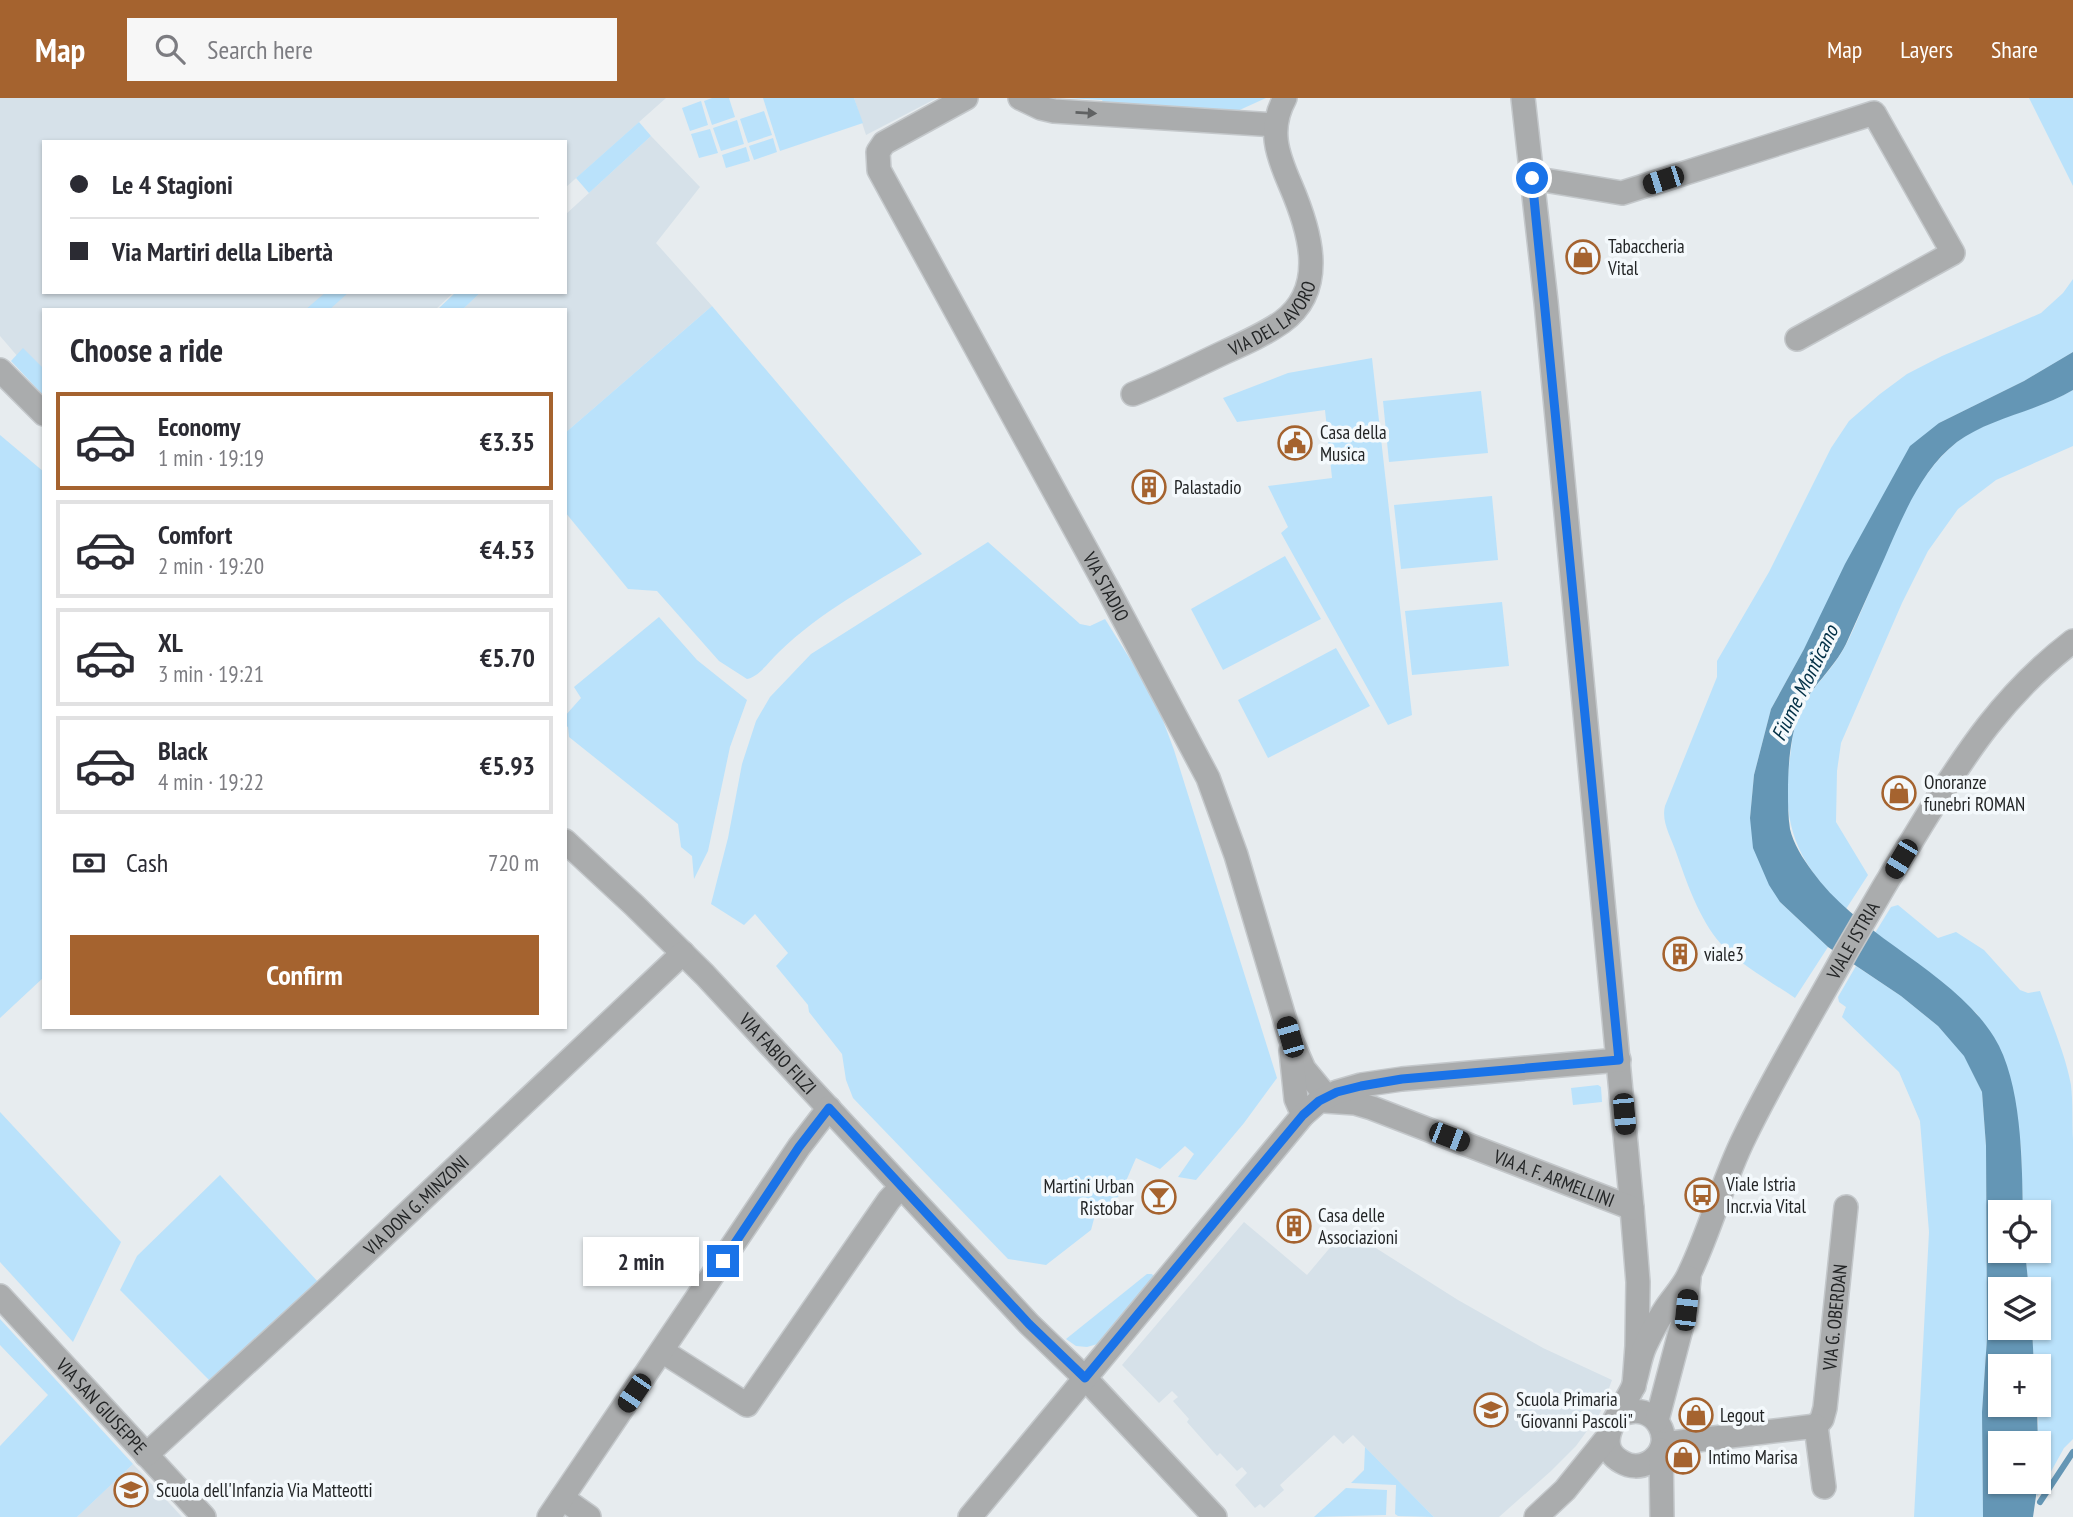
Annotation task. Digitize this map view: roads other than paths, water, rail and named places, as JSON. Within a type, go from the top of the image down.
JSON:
[{"type":"street","name":"VIA STADIO","points":[[966,98],[884,143],[878,157],[879,170],[1208,778],[1236,855],[1290,1037],[1316,1104]]},
{"type":"street","points":[[1020,98],[1054,111],[1275,125]]},
{"type":"street","name":"VIA DEL LAVORO","points":[[1133,394],[1262,335],[1282,322],[1301,303],[1310,279],[1310,247],[1301,210],[1277,153],[1275,125],[1286,98]]},
{"type":"street","points":[[1522,98],[1632,1208],[1638,1282],[1634,1386]]},
{"type":"street","points":[[1532,178],[1622,193],[1874,113],[1953,253],[1797,340]]},
{"type":"street","points":[[0,370],[42,412]]},
{"type":"street","name":"VIALE ISTRIA","points":[[1535,1517],[1565,1490],[1608,1438],[1612,1422],[1619,1416],[1634,1386],[1644,1348],[1665,1309],[1689,1275],[1744,1137],[1879,894],[1956,769],[1999,709],[2046,662],[2073,641]]},
{"type":"street","name":"VIA FABIO FILZI","points":[[567,843],[683,953],[1029,1324],[1085,1378],[1215,1517]]},
{"type":"street","name":"VIA DON G. MINZONI","points":[[146,1455],[325,1291],[683,953]]},
{"type":"street","points":[[970,1517],[1316,1104],[1361,1086],[1402,1079],[1619,1060]]},
{"type":"street","points":[[1401,1118],[1393,1110],[1391,1102],[1395,1086],[1402,1079]]},
{"type":"street","name":"VIA A. F. ARMELLINI","points":[[1316,1104],[1355,1103],[1401,1118],[1632,1208]]},
{"type":"street","points":[[549,1517],[799,1147],[829,1108]]},
{"type":"street","points":[[662,1351],[747,1405],[889,1200],[901,1187]]},
{"type":"street","name":"VIA G. OBERDAN","points":[[1824,1487],[1816,1426],[1822,1419],[1825,1408],[1846,1208]]},
{"type":"street","points":[[1638,1282],[1652,1298],[1660,1299],[1667,1297],[1689,1275]]},
{"type":"street","name":"VIALE ISTRIA","points":[[1659,1412],[1686,1310],[1689,1275]]},
{"type":"street","points":[[1638,1282],[1655,1329]]},
{"type":"street","name":"VIA SAN GIUSEPPE","points":[[0,1296],[204,1517]]},
{"type":"street","name":"VIALE ISTRIA","points":[[1565,1490],[1599,1470],[1656,1457],[1662,1447],[1659,1412],[1663,1360],[1655,1329]]},
{"type":"street","points":[[1619,1416],[1626,1412],[1659,1412]]},
{"type":"street","points":[[1661,1510],[1662,1447],[1816,1426]]},
{"type":"street","points":[[1608,1438],[1612,1453],[1633,1464],[1653,1481],[1661,1510]]},
{"type":"street","points":[[562,1498],[589,1517]]},
{"type":"water","name":"Fiume Monticano","points":[[2073,352],[2073,390],[1970,434],[1944,453],[1923,480],[1899,526],[1846,644],[1803,705],[1793,733],[1789,762],[1790,829],[1809,866],[1832,895],[1855,916],[1955,992],[1976,1013],[1994,1037],[2010,1076],[2019,1122],[2023,1200],[1988,1200],[1988,1263],[2026,1263],[2028,1277],[1988,1277],[1988,1340],[2033,1340],[2033,1354],[1988,1354],[1988,1417],[2037,1417],[2038,1431],[1988,1431],[1988,1494],[2036,1494],[2033,1517],[1983,1517],[1982,1412],[1987,1338],[1986,1146],[1982,1092],[1964,1056],[1938,1026],[1901,996],[1828,947],[1780,902],[1769,885],[1753,848],[1750,818],[1754,775],[1771,709],[1804,649],[1845,564],[1910,446],[1939,423],[2024,381]]},
{"type":"waterway","points":[[2040,1502],[2073,1452]]},
{"type":"place","name":"Tabaccheria Vital","points":[[1583,257]]},
{"type":"place","name":"Casa della Musica","points":[[1295,443]]},
{"type":"place","name":"Palastadio","points":[[1149,487]]},
{"type":"place","name":"Onoranze funebri ROMAN","points":[[1899,793]]},
{"type":"place","name":"viale3","points":[[1680,954]]},
{"type":"place","name":"Viale Istria Incr.via Vital","points":[[1702,1195]]},
{"type":"place","name":"Martini Urban Ristobar","points":[[1159,1197]]},
{"type":"place","name":"Casa delle Associazioni","points":[[1294,1226]]},
{"type":"place","name":"Scuola Primaria \"Giovanni Pascoli\"","points":[[1491,1410]]},
{"type":"place","name":"Legout","points":[[1696,1415]]},
{"type":"place","name":"Intimo Marisa","points":[[1683,1457]]},
{"type":"place","name":"Scuola dell'Infanzia Via Matteotti","points":[[131,1490]]}]
